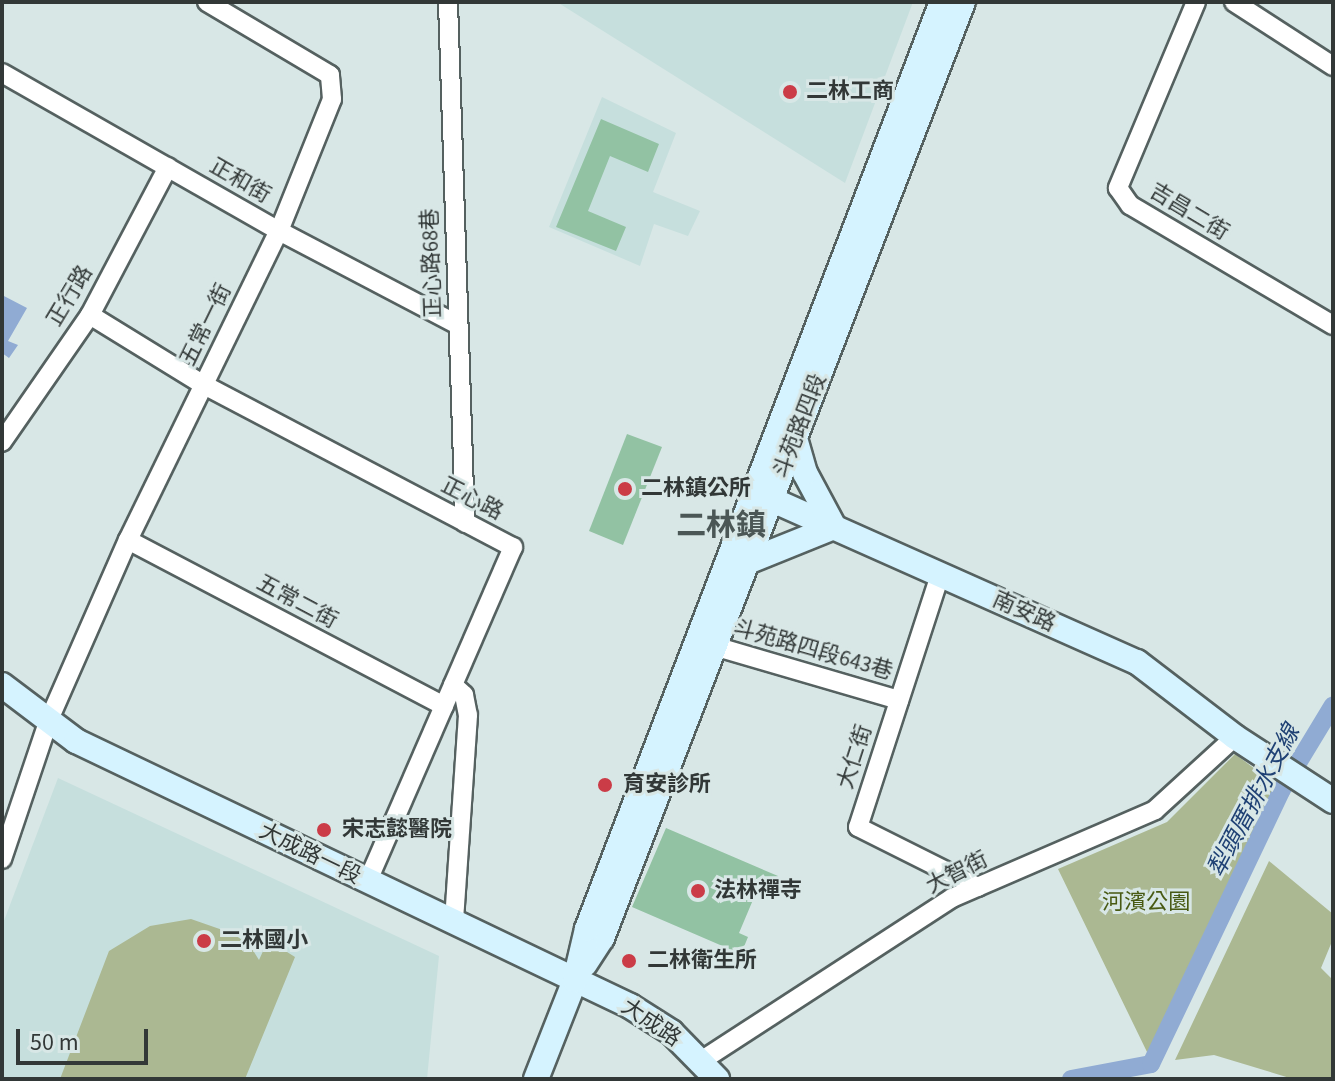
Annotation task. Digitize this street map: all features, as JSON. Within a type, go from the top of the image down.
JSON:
[{"type":"main road","name":"斗苑路四段","points":[[536,1079],[575,980],[587,929],[763,495],[942,2]]},
{"type":"main road","name":"斗苑路四段","points":[[575,980],[602,938],[747,562],[763,495],[795,439],[963,2]]},
{"type":"main road","points":[[747,562],[834,527],[805,473],[795,439]]},
{"type":"main road","name":"南安路","points":[[763,495],[1137,662],[1235,737],[1333,801]]},
{"type":"main road","name":"大成路一段","points":[[2,685],[76,741],[575,980]]},
{"type":"main road","name":"大成路","points":[[575,980],[630,1006],[671,1032],[709,1070]]},
{"type":"street","name":"五常一街","points":[[2,859],[48,722],[128,540],[279,231],[332,99],[330,75],[207,2]]},
{"type":"street","name":"正心路68巷","points":[[448,2],[465,523]]},
{"type":"street","name":"吉昌二街","points":[[1196,2],[1118,188],[1130,205],[1333,325]]},
{"type":"street","points":[[1234,2],[1330,58]]},
{"type":"street","name":"正和街","points":[[2,73],[279,231],[458,325]]},
{"type":"street","name":"正行路","points":[[2,442],[90,315],[168,167]]},
{"type":"street","name":"正心路","points":[[90,315],[204,385],[513,547],[367,882]]},
{"type":"street","name":"五常二街","points":[[128,540],[444,706]]},
{"type":"street","name":"大仁街","points":[[940,575],[858,827],[978,887]]},
{"type":"street","name":"斗苑路四段643巷","points":[[714,646],[899,700]]},
{"type":"street","points":[[453,685],[464,695],[468,715],[454,923]]},
{"type":"street","name":"大智街","points":[[709,1070],[952,898],[1155,810],[1235,737]]},
{"type":"shaded area","name":"二林工商","points":[[557,2],[913,2],[845,183]]},
{"type":"shaded area","points":[[602,97],[676,133],[653,192],[700,211],[688,236],[654,224],[640,266],[549,227]]},
{"type":"shaded area","name":"二林國小","points":[[58,778],[439,956],[427,1079],[2,1079],[2,926]]},
{"type":"green space","name":"河濱公園","points":[[1235,754],[1275,784],[1148,1054],[1058,869],[1167,822]]},
{"type":"green space","name":"河濱公園","points":[[1269,861],[1333,914],[1333,939],[1321,968],[1333,980],[1333,1079],[1293,1079],[1214,1055],[1175,1060]]},
{"type":"green space","points":[[191,919],[234,934],[251,947],[259,960],[268,940],[295,957],[245,1079],[60,1079],[109,951],[150,926]]},
{"type":"water","points":[[2,295],[27,308],[8,341],[18,345],[9,358],[2,353]]},
{"type":"building","points":[[601,119],[659,144],[648,172],[610,156],[588,211],[626,227],[616,251],[556,227]]},
{"type":"building","name":"二林鎮公所","points":[[627,434],[662,447],[623,545],[589,531]]},
{"type":"building","name":"法林禪寺","points":[[666,828],[778,876],[771,893],[758,888],[739,933],[748,937],[741,954],[632,907]]},
{"type":"waterway","name":"犁頭厝排水支線","points":[[1071,1079],[1151,1064],[1281,791],[1333,705]]},
{"type":"place","name":"二林工商","points":[[790,92]]},
{"type":"place","name":"二林鎮公所","points":[[625,489]]},
{"type":"place","name":"育安診所","points":[[605,785]]},
{"type":"place","name":"宋志懿醫院","points":[[324,830]]},
{"type":"place","name":"法林禪寺","points":[[698,891]]},
{"type":"place","name":"二林國小","points":[[204,941]]},
{"type":"place","name":"二林衛生所","points":[[629,961]]},
{"type":"district","name":"二林鎮","points":[[721,526]]}]
